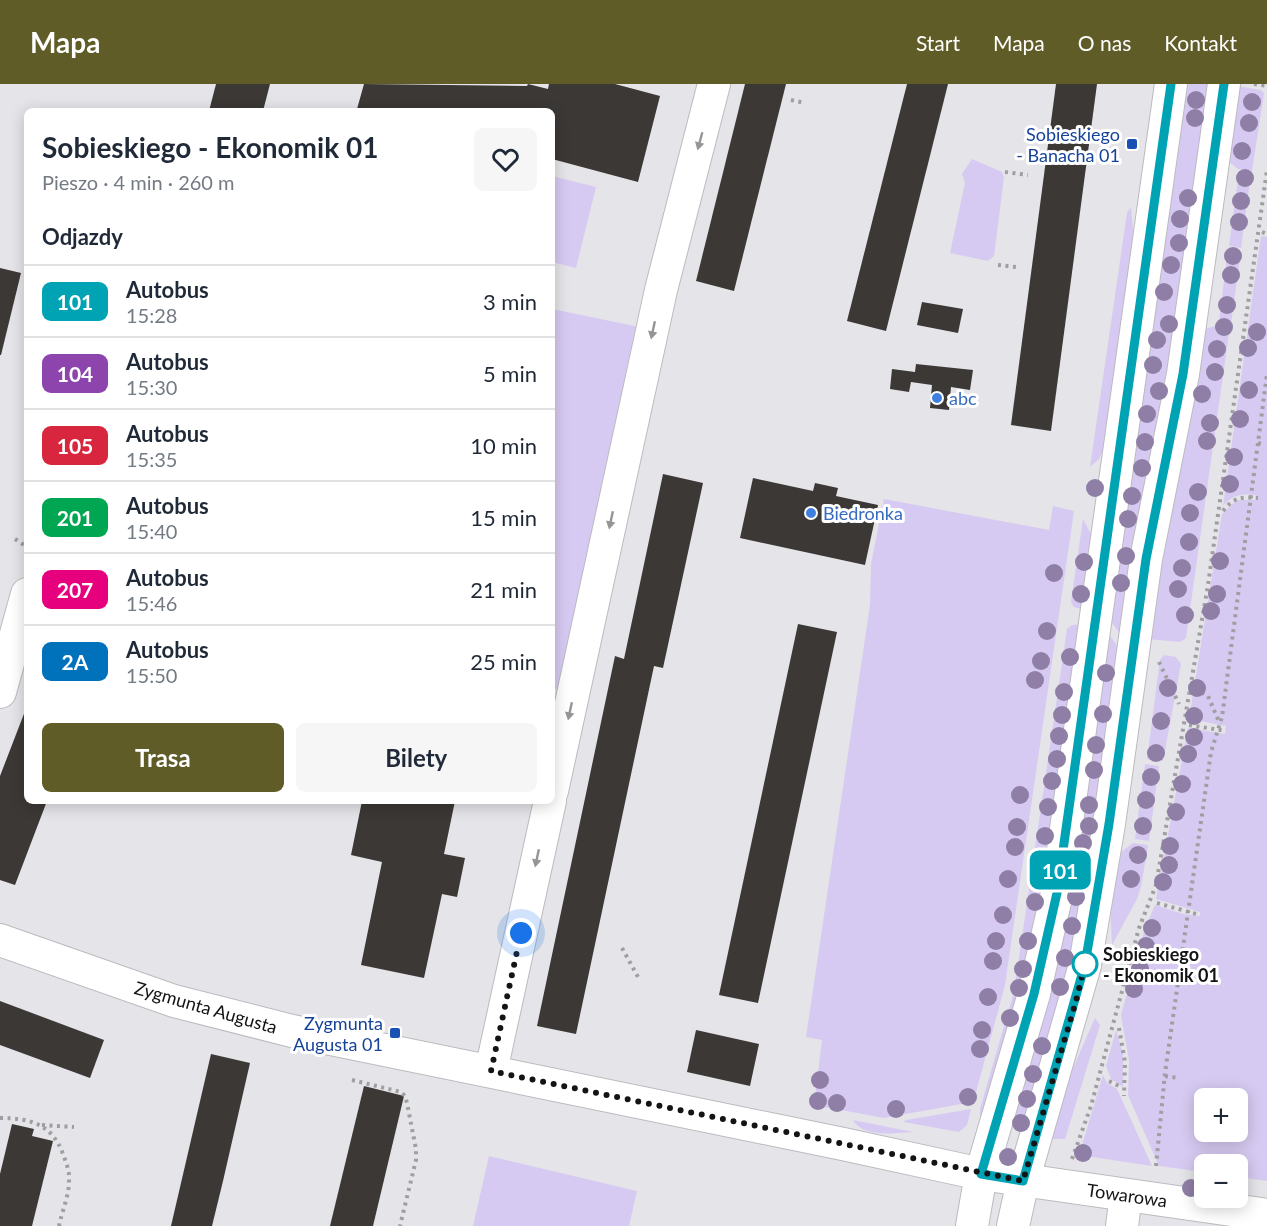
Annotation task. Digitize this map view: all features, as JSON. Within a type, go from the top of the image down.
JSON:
[{"type":"street","points":[[555,777],[661,290],[714,84]]},
{"type":"street","points":[[972,1226],[981,1174],[1034,994],[1057,893],[1171,84]]},
{"type":"street","points":[[1013,1226],[1023,1181],[1085,964],[1109,824],[1146,559],[1183,374],[1224,84]]},
{"type":"street","points":[[0,692],[24,605]]},
{"type":"street","points":[[491,1071],[549,804]]},
{"type":"street","name":"Zygmunta Augusta","points":[[0,940],[174,1000],[257,1023],[981,1174]]},
{"type":"street","name":"Towarowa","points":[[981,1174],[1267,1215]]},
{"type":"street","points":[[1122,1226],[1126,1195]]},
{"type":"path","points":[[1254,84],[1267,86]]},
{"type":"path","points":[[791,100],[805,103]]},
{"type":"path","points":[[1067,1163],[1074,1155],[1087,1120],[1139,928],[1156,885],[1208,585],[1267,170]]},
{"type":"path","points":[[1005,172],[1028,175]]},
{"type":"path","points":[[998,265],[1016,267]]},
{"type":"path","points":[[1156,1166],[1165,1076],[1211,752],[1219,727],[1267,374]]},
{"type":"path","points":[[1258,443],[1265,445]]},
{"type":"path","points":[[1223,511],[1238,498],[1258,498]]},
{"type":"path","points":[[15,538],[24,545]]},
{"type":"path","points":[[1157,659],[1179,704]]},
{"type":"path","points":[[1196,689],[1208,696],[1219,727]]},
{"type":"path","points":[[1189,724],[1219,727],[1226,730]]},
{"type":"path","points":[[1157,903],[1200,915]]},
{"type":"path","points":[[622,948],[638,977]]},
{"type":"path","points":[[1119,1028],[1125,1062],[1124,1096]]},
{"type":"path","points":[[1165,1076],[1178,1078]]},
{"type":"path","points":[[352,1080],[401,1092],[405,1096],[416,1149],[416,1160],[400,1226]]},
{"type":"path","points":[[1109,1081],[1119,1086]]},
{"type":"path","points":[[0,1118],[23,1118],[41,1125],[74,1127]]},
{"type":"path","points":[[41,1125],[58,1142],[69,1170],[69,1189],[59,1226]]},
{"type":"shaded area","points":[[1183,84],[1211,84],[1170,368],[1120,634],[1108,617]]},
{"type":"shaded area","points":[[1236,86],[1261,90],[1264,93],[1252,171],[1238,169],[1226,159]]},
{"type":"shaded area","points":[[972,159],[1002,172],[1004,177],[994,256],[988,261],[950,253],[965,183],[962,174]]},
{"type":"shaded area","points":[[1239,172],[1251,174],[1241,248],[1229,246]]},
{"type":"shaded area","points":[[555,177],[596,187],[576,268],[555,263]]},
{"type":"shaded area","points":[[1131,207],[1134,242],[1106,444],[1099,459],[1090,467],[1127,213]]},
{"type":"shaded area","points":[[1261,236],[1267,237],[1267,1181],[1248,1178],[1248,1154],[1194,1154],[1194,1171],[1159,1166],[1128,1095],[1129,1061],[1121,1015],[1145,928],[1155,905],[1183,914],[1200,916],[1200,912],[1156,899],[1188,728],[1225,734],[1226,726],[1189,719],[1222,514],[1237,500],[1257,500],[1258,496],[1239,495],[1223,506]]},
{"type":"shaded area","points":[[1228,249],[1241,251],[1231,323],[1219,321]]},
{"type":"shaded area","points":[[555,310],[644,328],[563,690],[555,689]]},
{"type":"shaded area","points":[[1218,325],[1230,326],[1186,638],[1180,642],[1147,639],[1202,330]]},
{"type":"shaded area","points":[[884,499],[1049,530],[1053,506],[1074,511],[1005,985],[975,1096],[972,1102],[884,1118],[814,1105],[822,1040],[806,1037],[870,605],[871,564]]},
{"type":"shaded area","points":[[1083,519],[1092,536],[1084,610],[1074,607],[1071,602]]},
{"type":"shaded area","points":[[1082,624],[1037,926],[984,1118],[980,1115],[980,1109],[1014,992],[1067,629],[1072,625]]},
{"type":"shaded area","points":[[1106,630],[1120,650],[1076,947],[1024,1131],[1009,1126]]},
{"type":"shaded area","points":[[1164,655],[1176,657],[1181,664],[1163,761],[1147,759],[1160,660]]},
{"type":"shaded area","points":[[1145,764],[1159,766],[1149,841],[1135,839]]},
{"type":"shaded area","points":[[1133,843],[1148,845],[1141,887],[1112,945],[1110,903],[1120,853]]},
{"type":"shaded area","points":[[1095,1018],[1100,1025],[1065,1139],[1048,1139],[1064,1089]]},
{"type":"shaded area","points":[[1116,1030],[1123,1054],[1123,1087],[1111,1079],[1106,1066]]},
{"type":"shaded area","points":[[1103,1075],[1107,1083],[1117,1089],[1152,1166],[1079,1155]]},
{"type":"shaded area","points":[[971,1109],[967,1125],[959,1132],[903,1122],[906,1120]]},
{"type":"shaded area","points":[[853,1120],[913,1132],[872,1132],[864,1130]]},
{"type":"shaded area","points":[[489,1156],[637,1191],[629,1226],[473,1226]]},
{"type":"building","points":[[216,84],[270,84],[264,108],[210,108]]},
{"type":"building","points":[[364,84],[527,86],[528,84],[548,89],[549,84],[615,84],[660,96],[638,182],[555,160],[555,108],[357,108]]},
{"type":"building","points":[[745,84],[786,84],[734,291],[696,281]]},
{"type":"building","points":[[907,84],[948,84],[886,331],[847,321]]},
{"type":"building","points":[[1056,84],[1097,84],[1051,431],[1011,425]]},
{"type":"building","points":[[0,268],[21,273],[1,355],[0,355]]},
{"type":"building","points":[[922,302],[963,309],[958,333],[917,325]]},
{"type":"building","points":[[916,364],[973,370],[970,390],[951,387],[949,410],[930,408],[932,385],[911,382],[909,392],[890,389],[892,369],[915,372]]},
{"type":"building","points":[[663,474],[703,483],[663,668],[654,666],[576,1034],[537,1026],[615,656],[624,659]]},
{"type":"building","name":"Biedronka","points":[[753,478],[813,491],[815,483],[838,488],[836,496],[878,505],[865,565],[740,538]]},
{"type":"building","points":[[798,624],[837,632],[758,1003],[719,995]]},
{"type":"building","points":[[24,714],[24,804],[46,804],[15,885],[0,880],[0,776]]},
{"type":"building","points":[[361,804],[454,804],[444,854],[465,858],[457,897],[442,894],[424,978],[361,965],[382,862],[351,855]]},
{"type":"building","points":[[0,1001],[104,1040],[90,1078],[0,1045]]},
{"type":"building","points":[[696,1030],[759,1044],[750,1086],[687,1072]]},
{"type":"building","points":[[211,1054],[250,1063],[223,1181],[212,1226],[171,1226]]},
{"type":"building","points":[[364,1086],[404,1096],[373,1226],[330,1226]]},
{"type":"building","points":[[12,1124],[34,1129],[32,1136],[53,1141],[32,1226],[0,1226],[0,1174]]},
{"type":"bus line","name":"101","points":[[1171,84],[1057,893],[1034,994],[981,1174],[1023,1181],[1085,964],[1109,824],[1146,559],[1183,374],[1224,84]]},
{"type":"place","name":"Sobieskiego - Banacha 01","points":[[1132,144]]},
{"type":"place","name":"abc","points":[[937,398]]},
{"type":"place","name":"Biedronka","points":[[811,513]]},
{"type":"place","name":"Sobieskiego - Ekonomik 01","points":[[1085,964]]},
{"type":"place","name":"Zygmunta Augusta 01","points":[[395,1033]]},
{"type":"route","points":[[521,933],[491,1071],[1023,1181],[1085,964]]}]
